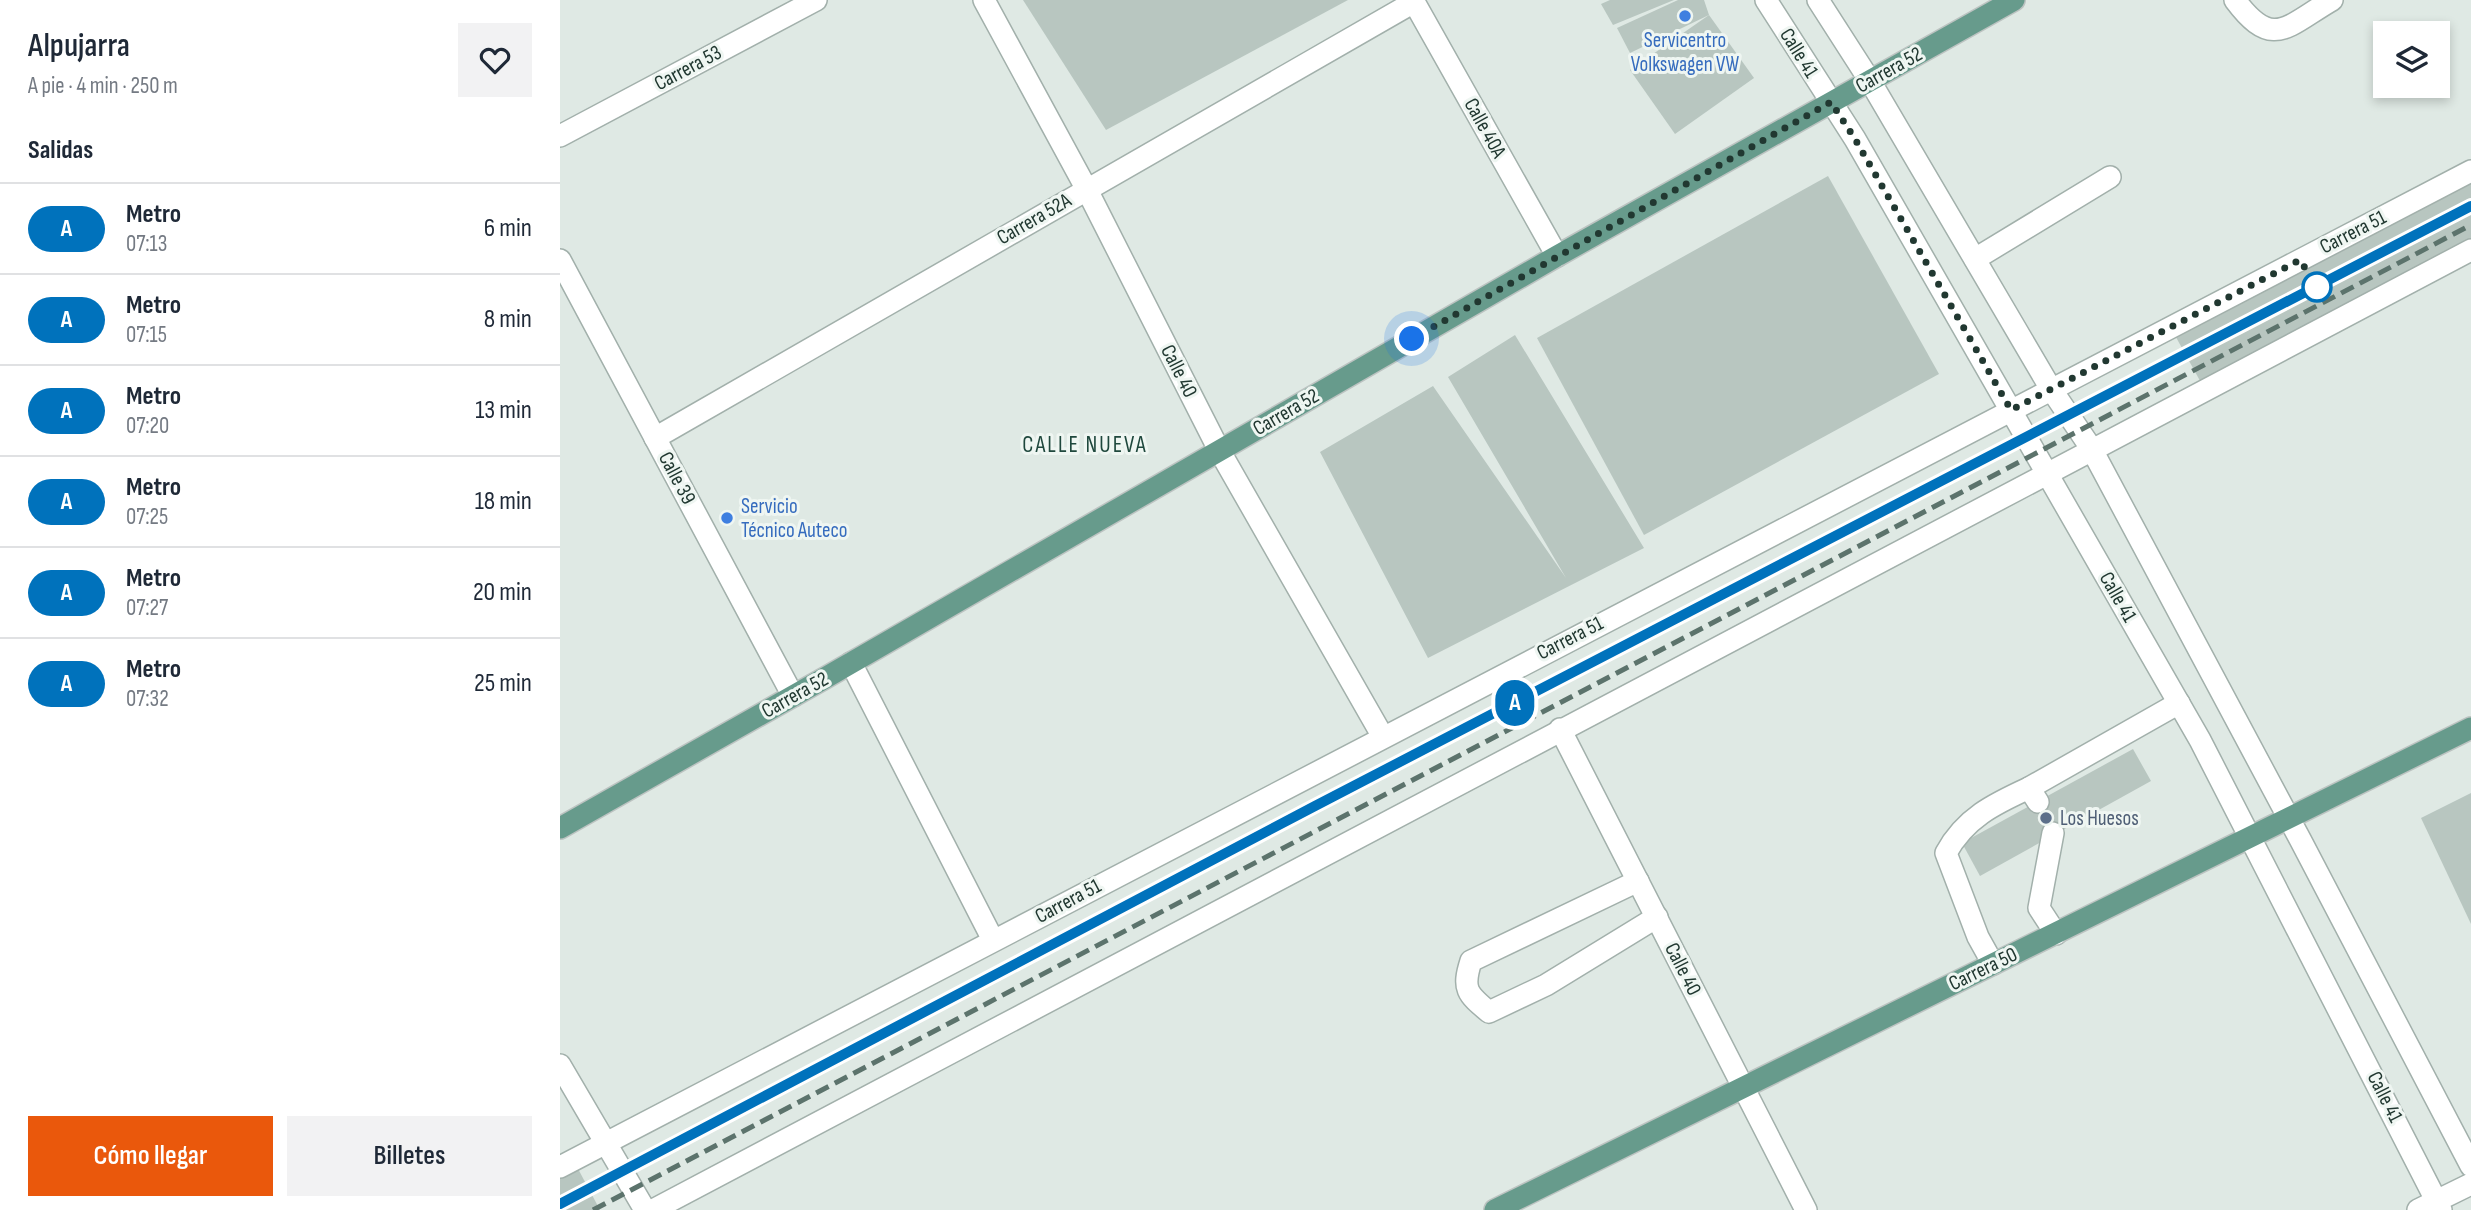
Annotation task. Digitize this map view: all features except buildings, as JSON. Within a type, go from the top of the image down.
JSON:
[{"type":"main road","name":"Carrera 52","points":[[560,828],[1556,256],[2014,0]]},
{"type":"main road","name":"Carrera 50","points":[[1495,1210],[2471,728]]},
{"type":"street","name":"Carrera 53","points":[[560,136],[816,0]]},
{"type":"street","name":"Calle 40","points":[[984,0],[1086,188],[1219,450],[1383,737]]},
{"type":"street","name":"Calle 41","points":[[1766,0],[1855,139],[2179,702],[2250,836],[2431,1207]]},
{"type":"street","name":"Calle 41","points":[[1818,0],[1870,80],[2051,389],[2091,448],[2289,817],[2471,1166]]},
{"type":"street","points":[[2235,0],[2251,22],[2265,30],[2279,31],[2332,0]]},
{"type":"street","name":"Carrera 52A","points":[[655,438],[1413,1]]},
{"type":"street","name":"Calle 40A","points":[[1413,1],[1556,256]]},
{"type":"street","name":"Carrera 51","points":[[560,1167],[2471,171]]},
{"type":"street","points":[[1975,258],[2110,177]]},
{"type":"street","points":[[653,1210],[2091,448],[2471,250]]},
{"type":"street","name":"Calle 39","points":[[560,260],[793,696]]},
{"type":"street","points":[[851,663],[993,940]]},
{"type":"street","points":[[1993,964],[1978,937],[1946,853],[1956,834],[1985,808],[2033,795],[2179,702]]},
{"type":"street","name":"Calle 40","points":[[1560,729],[1806,1210]]},
{"type":"street","points":[[2053,833],[2039,908],[2056,934]]},
{"type":"street","points":[[1638,881],[1471,961],[1466,979],[1470,996],[1489,1012],[1546,985],[1657,917]]},
{"type":"street","points":[[560,1065],[645,1210]]},
{"type":"street","points":[[2431,1207],[2471,1184]]},
{"type":"tunnel","points":[[2038,802],[2053,833]]},
{"type":"railway","points":[[560,1204],[1340,794],[2471,206]]},
{"type":"railway","points":[[593,1210],[2471,225]]},
{"type":"metro line","name":"A","points":[[560,1204],[1315,806],[2164,368],[2471,206]]},
{"type":"place","name":"Servicentro Volkswagen VW","points":[[1685,16]]},
{"type":"place","name":"Servicio Técnico Auteco","points":[[727,518]]},
{"type":"place","name":"Los Huesos","points":[[2046,818]]},
{"type":"district","name":"CALLE NUEVA","points":[[1085,445]]},
{"type":"route","points":[[1412,339],[1831,102],[2011,410],[2300,260],[2317,287]]}]
